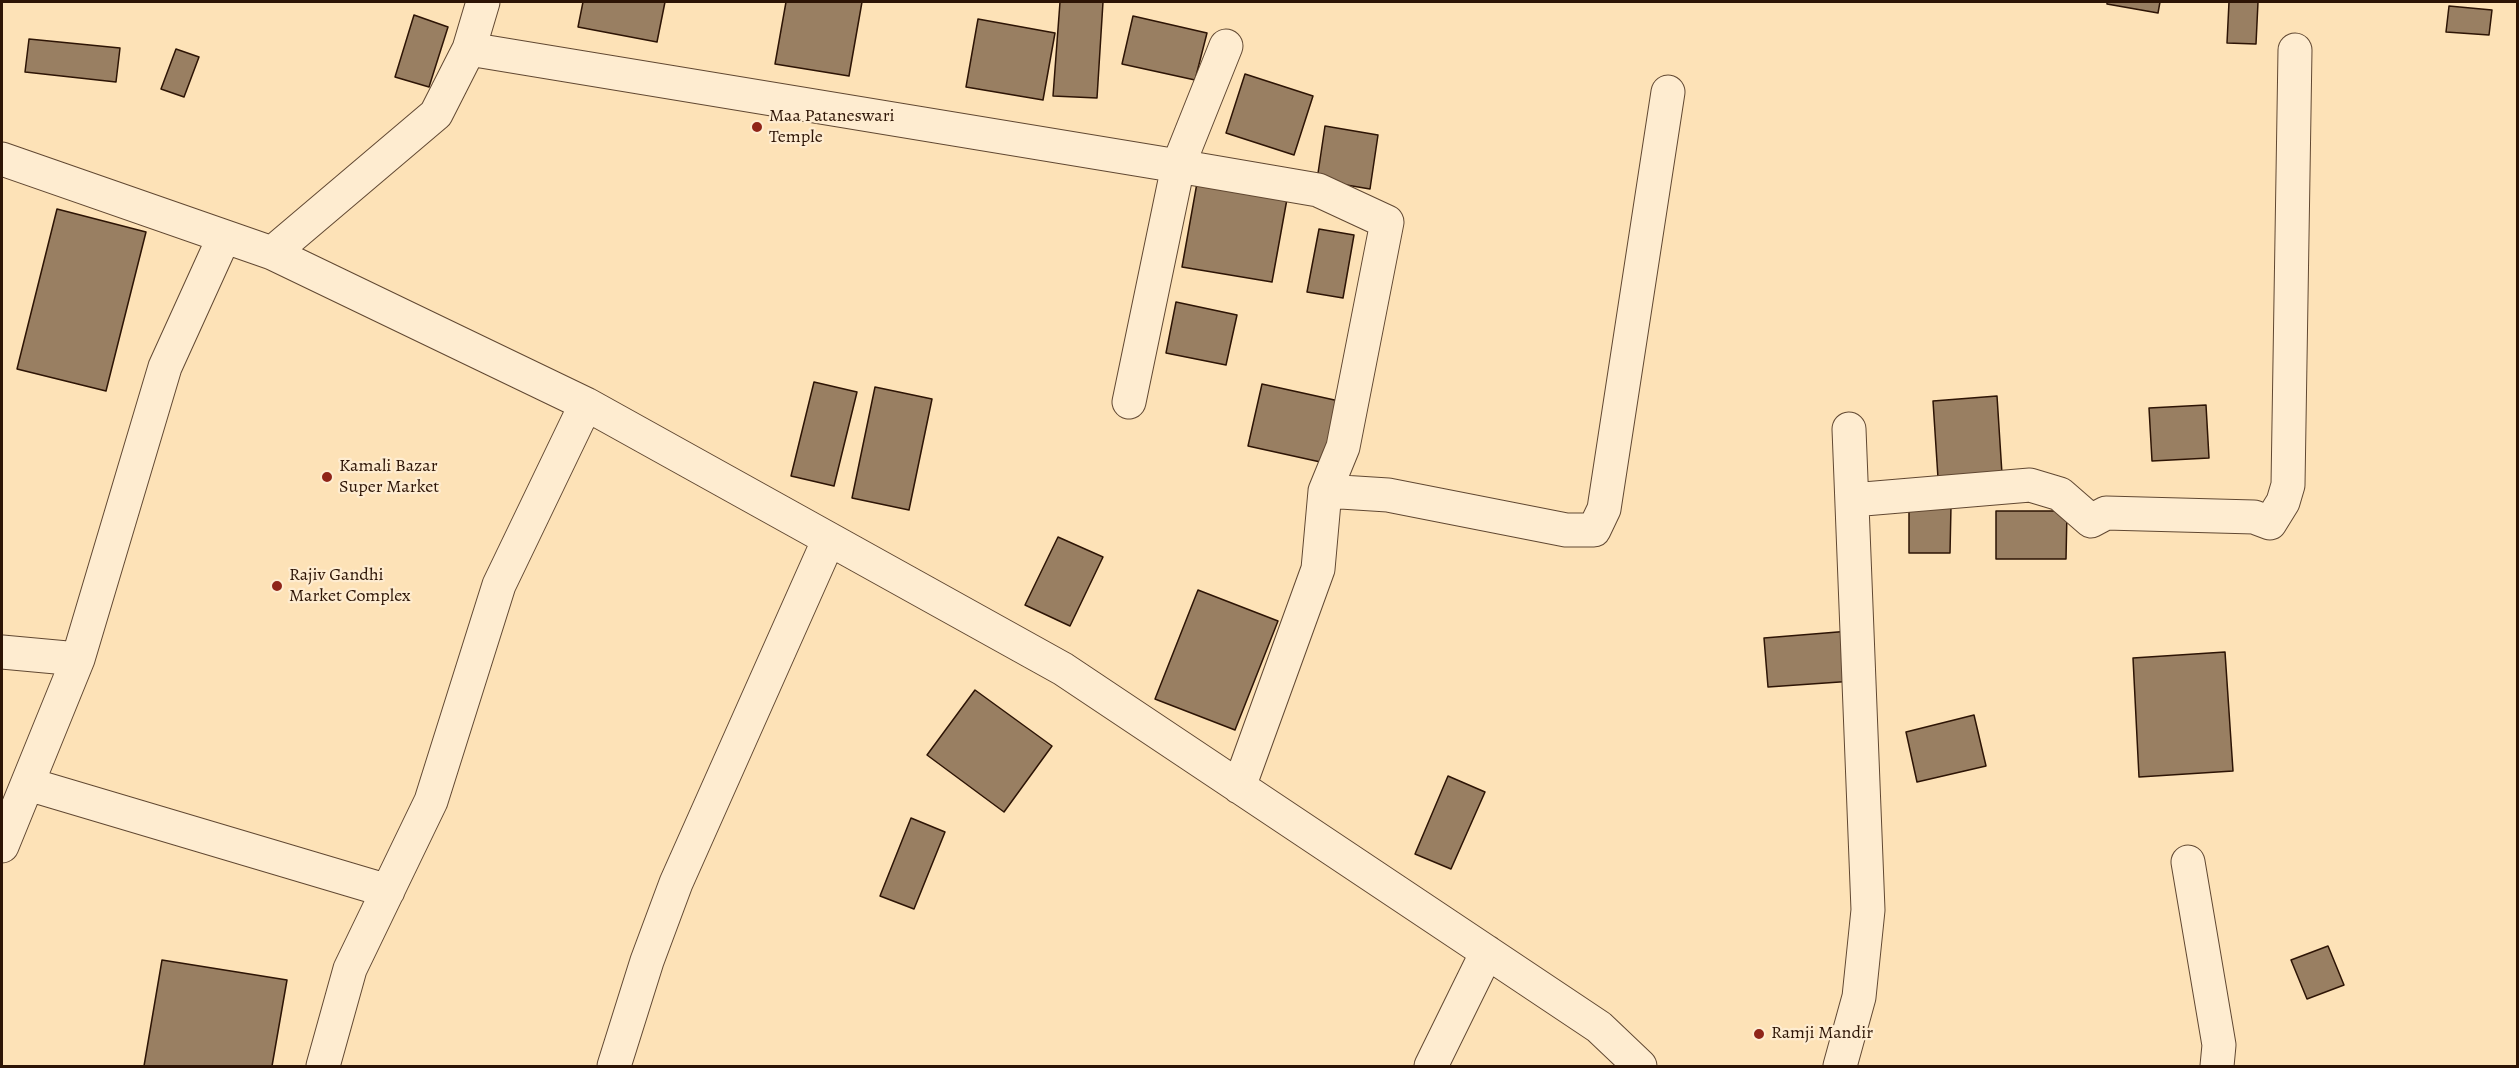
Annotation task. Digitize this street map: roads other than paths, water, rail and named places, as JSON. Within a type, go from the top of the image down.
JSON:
[{"type":"street","points":[[272,253],[436,114],[469,49],[483,2]]},
{"type":"street","points":[[1129,402],[1178,166],[1226,46]]},
{"type":"street","points":[[469,49],[1318,190],[1387,222],[1343,447],[1325,491],[1318,569],[1239,787]]},
{"type":"street","points":[[1852,500],[2030,485],[2060,494],[2091,521],[2106,513],[2254,517],[2270,523],[2283,502],[2288,485],[2295,50]]},
{"type":"street","points":[[1325,491],[1388,495],[1566,530],[1594,530],[1604,509],[1668,92]]},
{"type":"street","points":[[2,159],[272,253],[586,404],[1063,669],[1599,1027],[1640,1066]]},
{"type":"street","points":[[2,846],[78,659],[165,367],[224,237]]},
{"type":"street","points":[[323,1066],[350,969],[431,801],[499,585],[586,404]]},
{"type":"street","points":[[1840,1066],[1859,997],[1868,910],[1849,429]]},
{"type":"street","points":[[614,1066],[647,961],[676,883],[829,539]]},
{"type":"street","points":[[2,652],[78,659]]},
{"type":"street","points":[[28,784],[388,891]]},
{"type":"street","points":[[2188,862],[2219,1045],[2217,1066]]},
{"type":"street","points":[[1431,1066],[1487,952]]},
{"type":"place","name":"Maa Pataneswari Temple","points":[[757,127]]},
{"type":"place","name":"Kamali Bazar Super Market","points":[[327,477]]},
{"type":"place","name":"Rajiv Gandhi Market Complex","points":[[277,586]]},
{"type":"place","name":"Ramji Mandir","points":[[1759,1034]]}]
